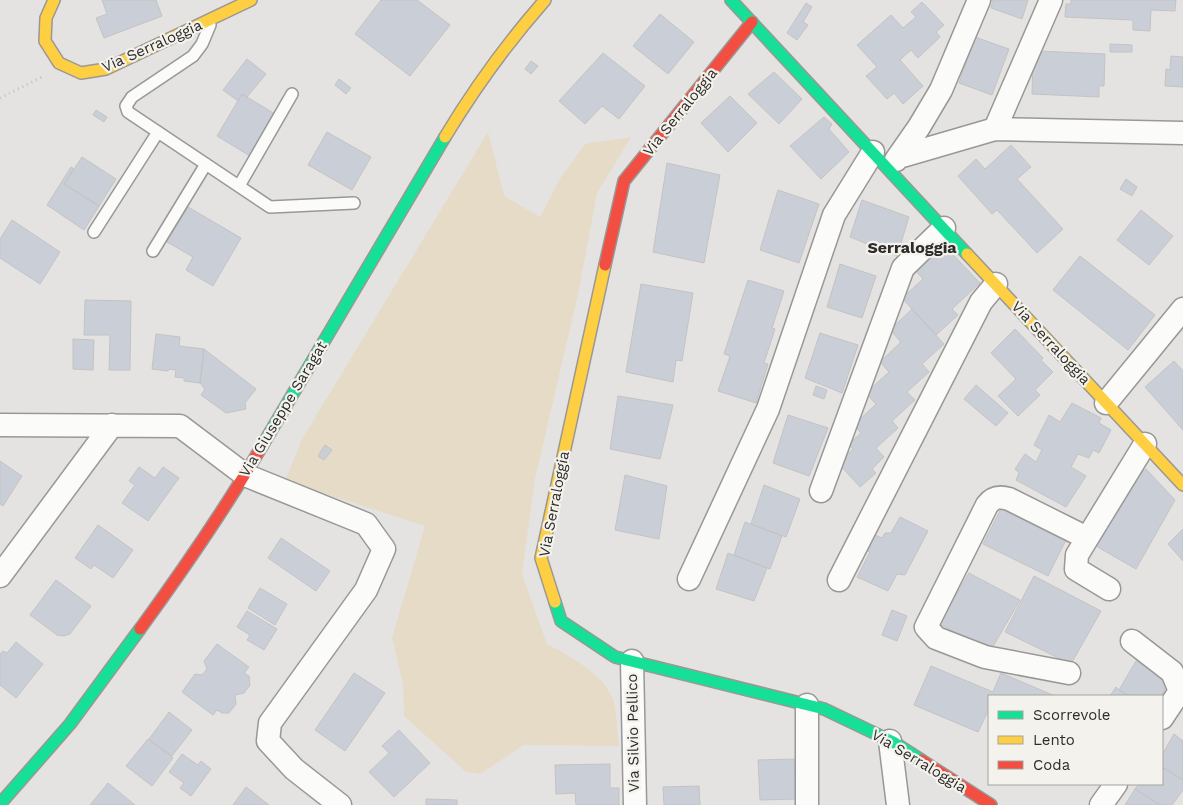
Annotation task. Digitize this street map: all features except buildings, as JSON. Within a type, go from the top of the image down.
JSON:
[{"type":"street","points":[[54,0],[46,18],[45,41],[59,63],[66,66]]},
{"type":"street","name":"Via Serraloggia","points":[[66,66],[81,73],[106,69],[252,0]]},
{"type":"street","name":"Via Giuseppe Saragat","points":[[0,804],[82,708],[164,596],[245,475],[460,112],[522,26],[545,0]]},
{"type":"street","name":"Via Serraloggia","points":[[731,0],[886,159],[944,228],[1183,485]]},
{"type":"street","points":[[688,579],[768,409],[834,215],[886,159],[919,128],[941,90],[979,0]]},
{"type":"street","points":[[995,129],[1051,0]]},
{"type":"street","name":"Via Serraloggia","points":[[752,22],[624,181],[541,558],[561,621],[615,657],[824,709],[890,741],[991,805]]},
{"type":"street","points":[[886,159],[995,129],[1183,133]]},
{"type":"street","points":[[822,491],[903,268],[944,228]]},
{"type":"street","points":[[839,580],[981,302],[996,284]]},
{"type":"street","points":[[1106,402],[1183,309]]},
{"type":"street","points":[[0,425],[180,426],[245,475],[366,524],[384,549],[366,590],[270,723],[268,741],[294,769],[340,805]]},
{"type":"street","points":[[0,576],[112,426]]},
{"type":"street","points":[[1109,589],[1076,569],[1077,555],[1145,444]]},
{"type":"street","points":[[1069,673],[985,657],[936,638],[926,627],[987,505],[994,498],[1008,499],[1087,538]]},
{"type":"street","points":[[1132,641],[1172,672],[1180,691],[1163,716]]},
{"type":"street","name":"Via Silvio Pellico","points":[[632,661],[635,805]]},
{"type":"street","points":[[807,705],[808,805]]},
{"type":"street","points":[[890,741],[898,805]]},
{"type":"street","points":[[1101,805],[1115,785]]},
{"type":"lane","points":[[213,18],[202,44],[193,56],[132,97],[126,106],[128,112],[270,207],[354,203]]},
{"type":"lane","points":[[239,186],[292,94]]},
{"type":"lane","points":[[94,232],[158,132]]},
{"type":"lane","points":[[153,251],[206,164]]},
{"type":"path","points":[[0,98],[66,66]]},
{"type":"shaded area","points":[[488,132],[504,196],[540,217],[561,177],[585,144],[631,137],[597,193],[579,290],[535,479],[522,574],[547,644],[584,666],[602,681],[608,690],[614,704],[619,746],[524,745],[480,774],[466,772],[404,716],[403,684],[392,638],[425,526],[285,481],[302,439]]},
{"type":"traffic: fast","points":[[731,0],[967,254]]},
{"type":"traffic: fast","points":[[262,446],[445,137]]},
{"type":"traffic: fast","points":[[555,602],[561,621],[615,657],[824,709],[893,742],[921,760]]},
{"type":"traffic: fast","points":[[0,804],[70,724],[140,629]]},
{"type":"traffic: slow","points":[[54,0],[46,18],[45,41],[59,63],[81,73],[106,69],[251,0]]},
{"type":"traffic: slow","points":[[445,137],[492,66],[545,0]]},
{"type":"traffic: slow","points":[[967,254],[1183,485]]},
{"type":"traffic: slow","points":[[555,602],[541,558],[605,265]]},
{"type":"traffic: jam","points":[[605,265],[624,181],[752,22]]},
{"type":"traffic: jam","points":[[140,629],[203,539],[262,446]]},
{"type":"traffic: jam","points":[[921,760],[991,805]]},
{"type":"district","name":"Serraloggia","points":[[912,247]]}]
